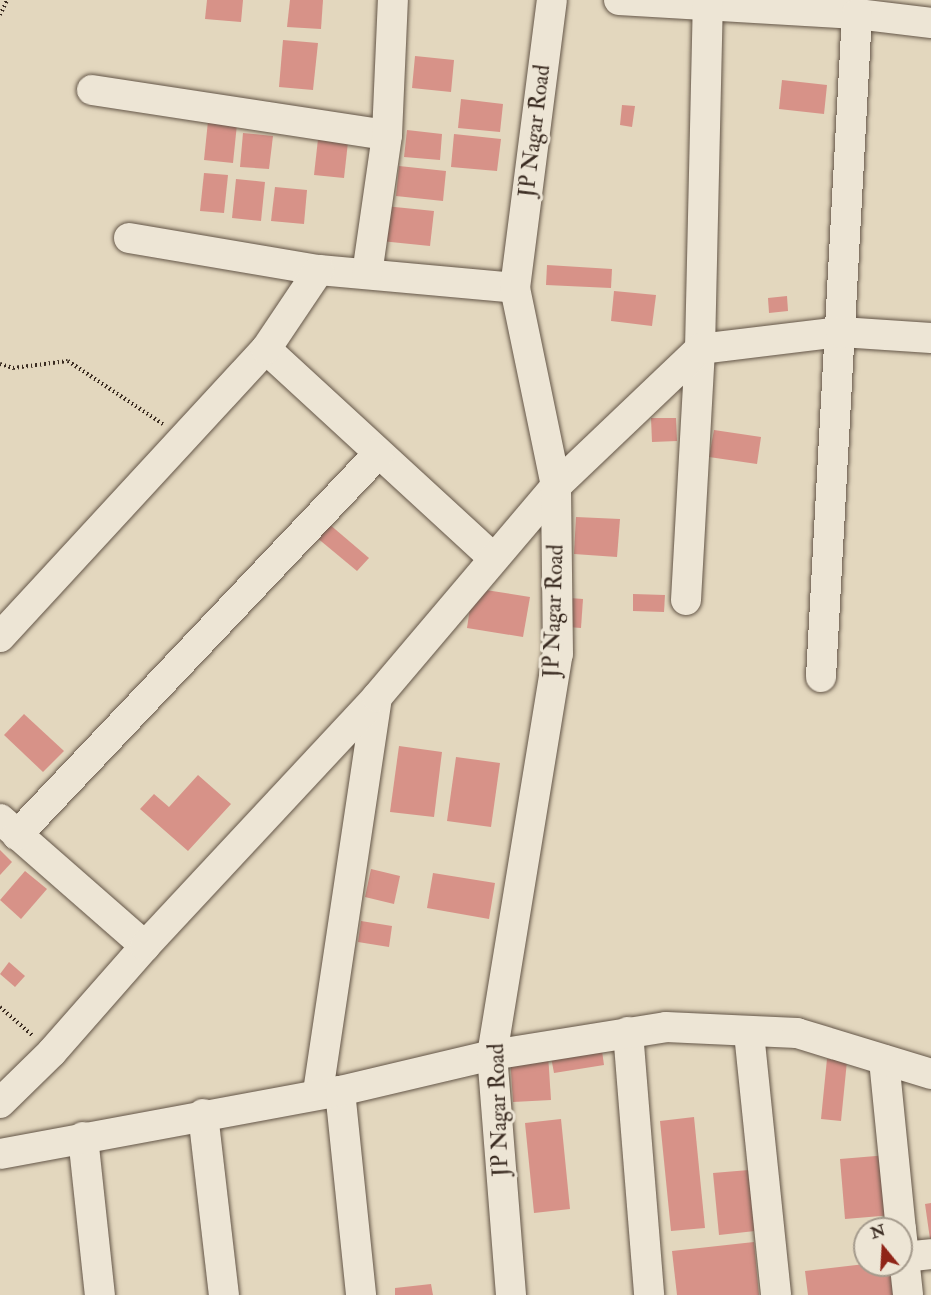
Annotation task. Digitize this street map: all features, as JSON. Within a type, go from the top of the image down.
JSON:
[{"type":"street","points":[[367,274],[387,135],[393,0]]},
{"type":"street","name":"JP Nagar Road","points":[[511,1295],[492,1055],[558,654],[556,486],[515,288],[552,0]]},
{"type":"street","points":[[619,0],[857,14],[931,23]]},
{"type":"street","points":[[686,600],[700,349],[708,5]]},
{"type":"street","points":[[821,678],[857,14]]},
{"type":"street","points":[[92,90],[387,135]]},
{"type":"street","points":[[129,238],[319,270],[515,288]]},
{"type":"street","points":[[0,637],[266,349],[319,270]]},
{"type":"street","points":[[0,1103],[52,1053],[145,946],[377,697],[556,486],[700,349],[841,332],[931,338]]},
{"type":"street","points":[[266,349],[493,558]]},
{"type":"street","points":[[145,946],[9,827],[379,453]]},
{"type":"street","points":[[361,1295],[329,1091],[377,697]]},
{"type":"street","points":[[0,1154],[329,1091],[492,1055],[666,1027],[749,1033],[797,1033],[931,1074]]},
{"type":"street","points":[[628,1032],[649,1295]]},
{"type":"street","points":[[749,1033],[776,1295]]},
{"type":"street","points":[[884,1060],[906,1217]]},
{"type":"street","points":[[202,1114],[224,1295]]},
{"type":"street","points":[[83,1137],[100,1295]]},
{"type":"street","points":[[908,1277],[908,1295]]},
{"type":"path","points":[[0,15],[7,0]]},
{"type":"path","points":[[0,364],[13,368],[68,361],[183,437]]},
{"type":"path","points":[[0,1007],[52,1053]]},
{"type":"building","points":[[207,0],[243,0],[241,22],[205,19]]},
{"type":"building","points":[[290,0],[323,0],[321,29],[287,27]]},
{"type":"building","points":[[283,40],[318,43],[313,90],[279,87]]},
{"type":"building","points":[[415,56],[454,60],[451,92],[412,88]]},
{"type":"building","points":[[782,80],[827,85],[824,114],[779,109]]},
{"type":"building","points":[[461,99],[503,104],[500,132],[458,128]]},
{"type":"building","points":[[622,105],[635,106],[632,127],[620,125]]},
{"type":"building","points":[[208,121],[237,124],[233,163],[204,160]]},
{"type":"building","points":[[319,130],[349,133],[344,178],[314,175]]},
{"type":"building","points":[[407,130],[442,134],[440,160],[404,157]]},
{"type":"building","points":[[243,133],[273,136],[269,169],[240,167]]},
{"type":"building","points":[[454,134],[501,139],[497,171],[451,167]]},
{"type":"building","points":[[399,166],[446,171],[443,201],[396,196]]},
{"type":"building","points":[[204,173],[228,175],[224,213],[200,211]]},
{"type":"building","points":[[236,179],[265,182],[261,221],[232,218]]},
{"type":"building","points":[[275,187],[307,190],[304,224],[271,221]]},
{"type":"building","points":[[385,206],[434,211],[430,246],[381,241]]},
{"type":"building","points":[[547,265],[612,269],[611,288],[546,285]]},
{"type":"building","points":[[614,291],[656,295],[652,326],[611,321]]},
{"type":"building","points":[[787,296],[788,311],[769,313],[768,298]]},
{"type":"building","points":[[651,418],[676,418],[677,441],[652,442]]},
{"type":"building","points":[[714,430],[761,437],[757,464],[709,457]]},
{"type":"building","points":[[576,517],[620,519],[617,557],[574,554]]},
{"type":"building","points":[[322,518],[369,558],[357,571],[310,532]]},
{"type":"building","points":[[473,588],[530,597],[523,637],[467,628]]},
{"type":"building","points":[[633,594],[665,595],[664,612],[633,611]]},
{"type":"building","points":[[570,598],[583,599],[581,628],[568,627]]},
{"type":"building","points":[[24,714],[64,751],[43,772],[4,735]]},
{"type":"building","points":[[399,746],[442,752],[434,817],[390,812]]},
{"type":"building","points":[[456,757],[500,763],[491,827],[447,821]]},
{"type":"building","points":[[198,775],[231,804],[188,851],[140,809],[154,794],[169,807]]},
{"type":"building","points":[[0,850],[12,862],[0,875]]},
{"type":"building","points":[[371,869],[400,876],[394,904],[365,897]]},
{"type":"building","points":[[25,871],[47,889],[21,919],[0,900]]},
{"type":"building","points":[[433,873],[495,883],[489,919],[427,908]]},
{"type":"building","points":[[361,921],[392,926],[389,947],[358,942]]},
{"type":"building","points":[[9,962],[25,976],[15,987],[0,974]]},
{"type":"building","points":[[601,1044],[604,1065],[554,1073],[550,1052]]},
{"type":"building","points":[[548,1054],[551,1100],[513,1102],[510,1056]]},
{"type":"building","points":[[827,1059],[847,1061],[841,1121],[821,1119]]},
{"type":"building","points":[[694,1117],[705,1228],[671,1231],[660,1121]]},
{"type":"building","points":[[561,1119],[570,1209],[534,1213],[525,1123]]},
{"type":"building","points":[[888,1155],[893,1215],[845,1219],[840,1159]]},
{"type":"building","points":[[749,1170],[755,1231],[719,1235],[713,1173]]},
{"type":"building","points":[[931,1203],[931,1238],[930,1239],[925,1204]]},
{"type":"building","points":[[754,1242],[759,1295],[677,1295],[672,1251]]},
{"type":"building","points":[[853,1265],[853,1277],[891,1277],[893,1295],[808,1295],[805,1271]]},
{"type":"building","points":[[431,1284],[433,1295],[395,1295],[395,1288]]}]
